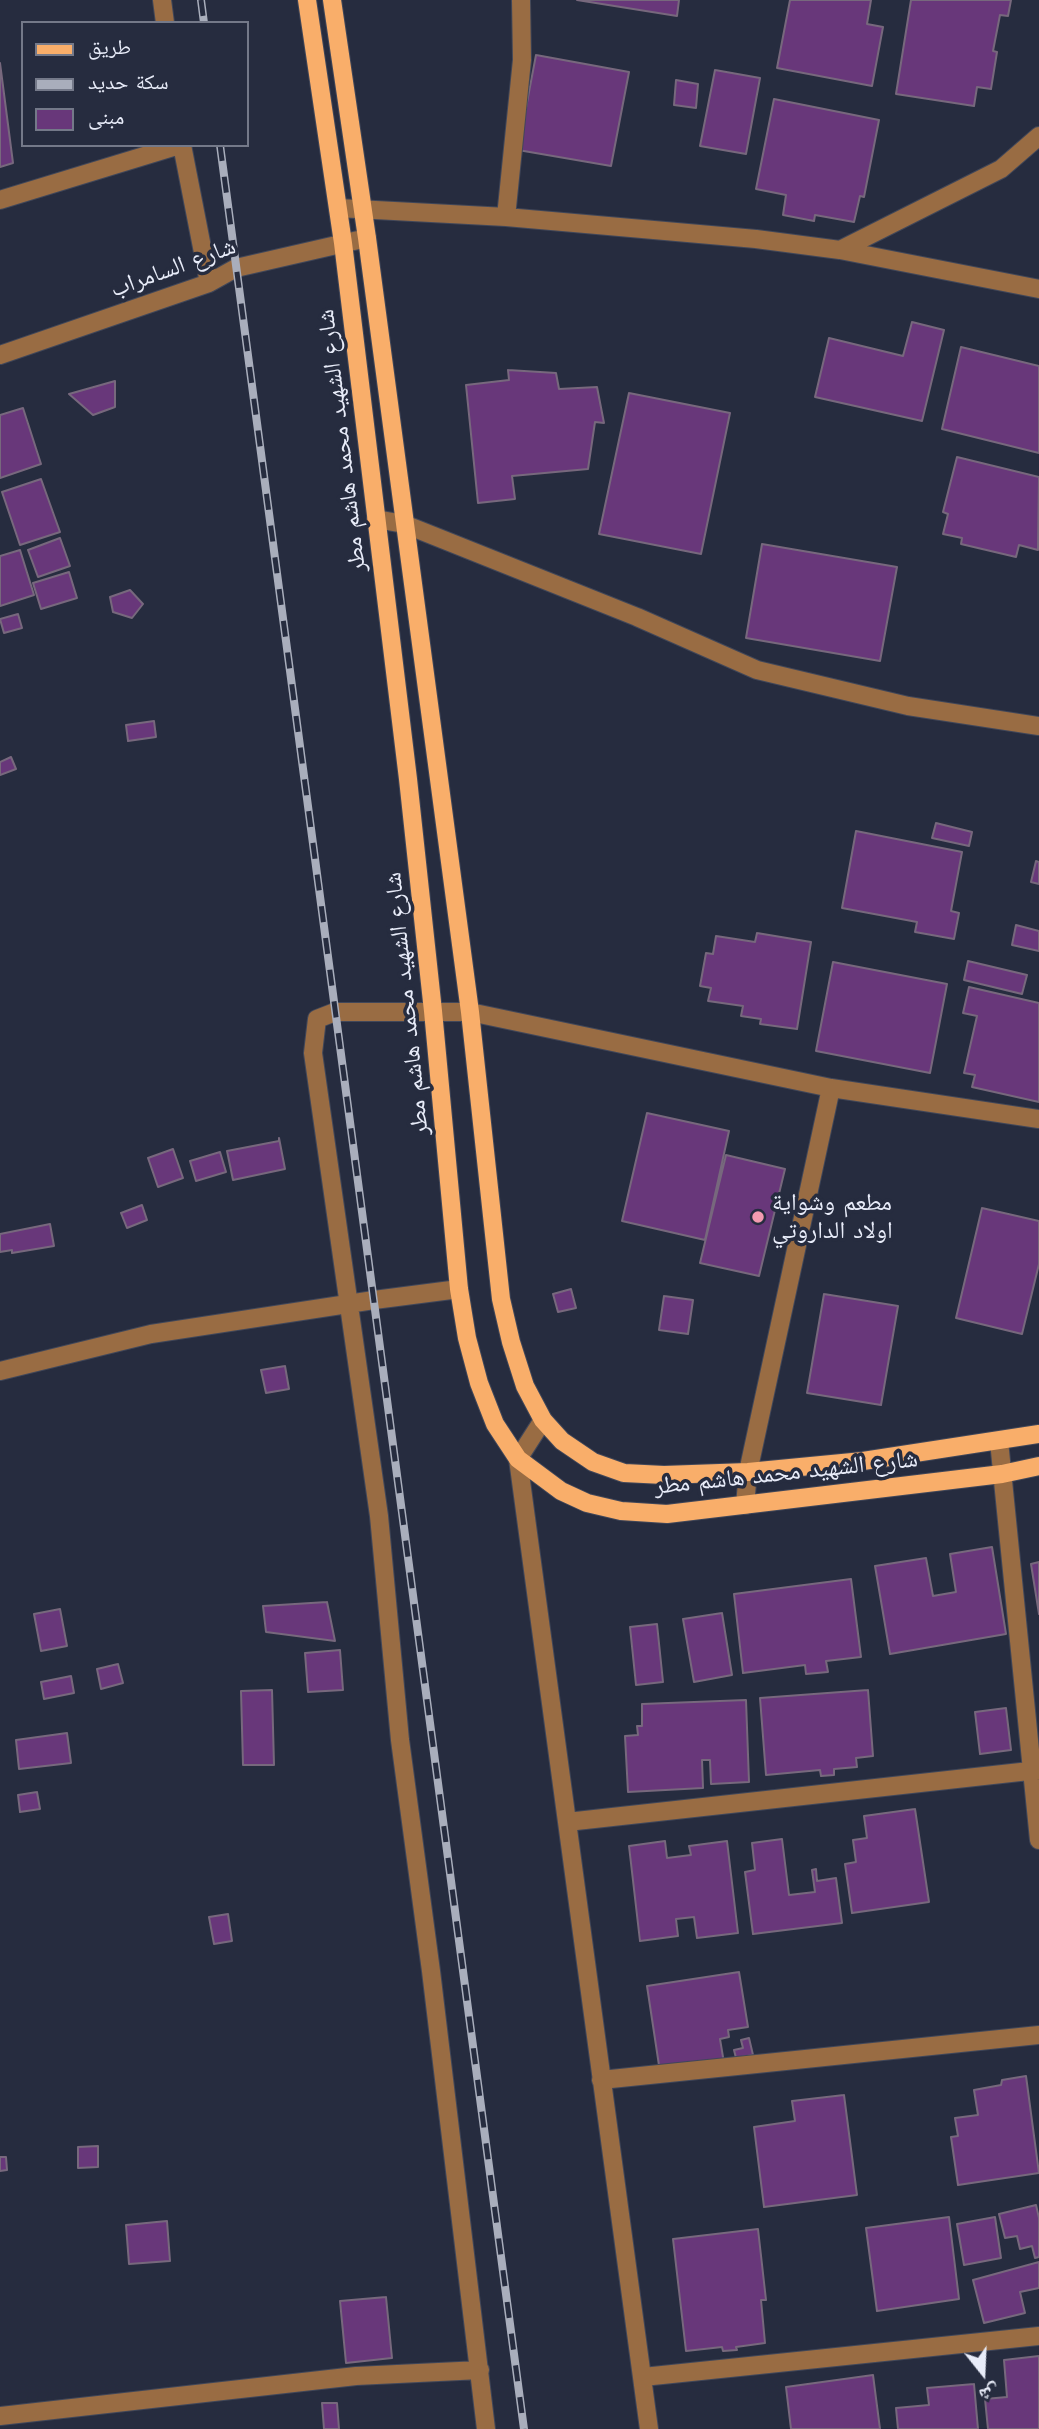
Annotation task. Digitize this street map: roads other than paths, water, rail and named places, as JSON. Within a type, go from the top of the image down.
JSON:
[{"type":"main road","name":"شارع الشهيد محمد هاشم مطر","points":[[307,0],[343,243],[376,519],[433,1011],[458,1289],[467,1338],[495,1424],[518,1459],[561,1491],[587,1503],[621,1511],[667,1514],[1002,1474],[1039,1466]]},
{"type":"main road","name":"شارع الشهيد محمد هاشم مطر","points":[[332,0],[367,239],[470,1012],[501,1299],[525,1386],[543,1420],[562,1441],[593,1462],[625,1473],[664,1475],[748,1472],[863,1461],[1039,1434]]},
{"type":"street","points":[[162,0],[165,21]]},
{"type":"street","points":[[506,217],[522,60],[521,0]]},
{"type":"street","points":[[840,250],[1001,169],[1039,135]]},
{"type":"street","points":[[0,200],[174,147]]},
{"type":"street","points":[[181,147],[209,283]]},
{"type":"street","points":[[338,208],[506,217],[756,239],[840,250],[1039,289]]},
{"type":"street","name":"شارع السامراب","points":[[0,355],[209,283],[236,268],[367,239]]},
{"type":"street","points":[[376,519],[404,524],[637,617],[757,670],[908,706],[1039,726]]},
{"type":"street","points":[[486,2429],[431,1971],[400,1740],[379,1516],[313,1053],[317,1019],[335,1012],[470,1012],[831,1088],[1039,1119]]},
{"type":"street","points":[[745,1505],[748,1472],[831,1088]]},
{"type":"street","points":[[0,1371],[151,1334],[458,1289]]},
{"type":"street","points":[[543,1420],[518,1459],[649,2429]]},
{"type":"street","points":[[999,1441],[1035,1770],[1039,1840]]},
{"type":"street","points":[[567,1822],[1035,1770]]},
{"type":"street","points":[[601,2080],[1039,2035]]},
{"type":"street","points":[[643,2377],[1039,2336]]},
{"type":"street","points":[[0,2416],[356,2376],[480,2370]]},
{"type":"railway","points":[[201,0],[204,21]]},
{"type":"railway","points":[[220,147],[524,2429]]},
{"type":"place","name":"مطعم وشواية اولاد الداروتي","points":[[758,1217]]}]
